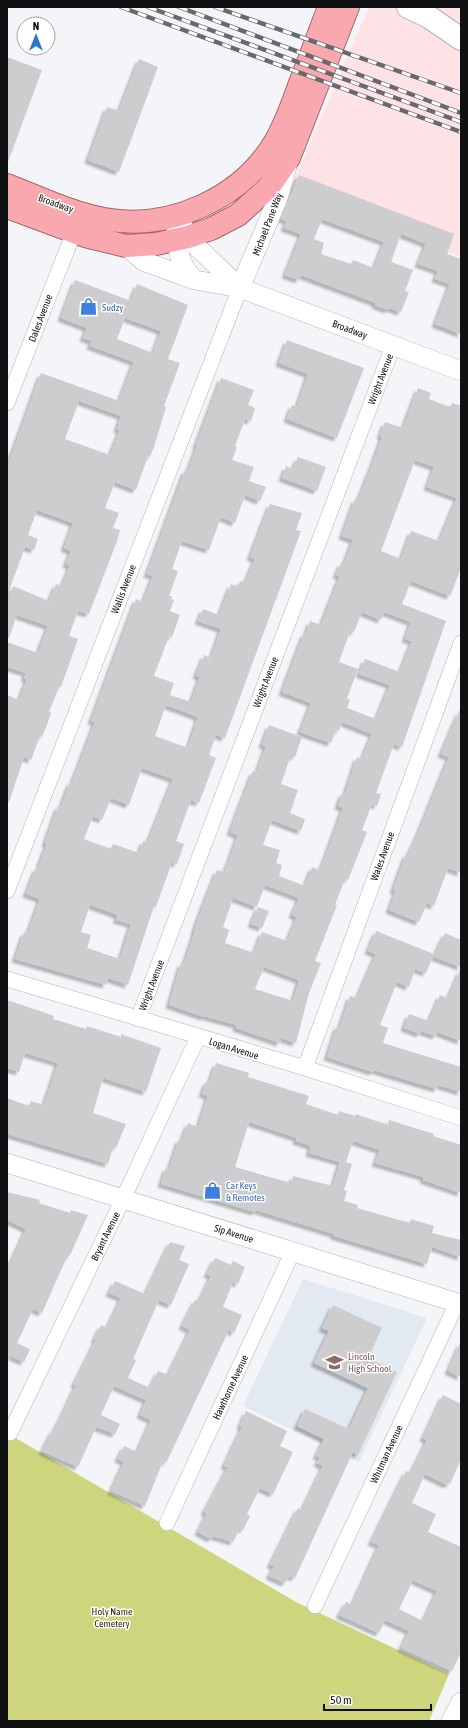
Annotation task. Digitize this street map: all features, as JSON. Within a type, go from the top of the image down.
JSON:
[{"type":"highway","name":"Broadway","points":[[7,185],[102,219],[141,221],[176,216],[202,206],[227,192],[263,160],[275,142],[285,122],[329,7]]},
{"type":"highway","name":"Broadway","points":[[7,207],[95,239],[126,246],[151,245],[183,238],[211,229],[247,208],[269,187],[289,158],[348,7]]},
{"type":"main road","points":[[408,7],[429,17],[461,38]]},
{"type":"street","name":"Michael Pane Way","points":[[240,288],[278,198],[289,158]]},
{"type":"street","points":[[176,216],[183,238],[179,254],[183,266],[195,280]]},
{"type":"street","name":"Dales Avenue","points":[[7,403],[74,232]]},
{"type":"street","name":"Broadway","points":[[183,238],[240,288]]},
{"type":"street","name":"Broadway","points":[[126,246],[143,261],[195,280],[240,288],[461,371]]},
{"type":"street","name":"Wallis Avenue","points":[[7,891],[240,288]]},
{"type":"street","name":"Wright Avenue","points":[[138,1019],[393,346]]},
{"type":"street","name":"Wales Avenue","points":[[305,1068],[461,643]]},
{"type":"street","name":"Logan Avenue","points":[[7,979],[305,1068],[461,1118]]},
{"type":"street","name":"Bryant Avenue","points":[[10,1433],[123,1198],[198,1037]]},
{"type":"street","name":"Sip Avenue","points":[[7,1163],[459,1303]]},
{"type":"street","name":"Hawthorne Avenue","points":[[168,1523],[293,1251]]},
{"type":"street","name":"Whitman Avenue","points":[[315,1606],[459,1303]]},
{"type":"street","points":[[452,1721],[461,1702]]},
{"type":"shaded area","points":[[369,7],[461,7],[461,257],[288,194]]},
{"type":"shaded area","name":"Lincoln High School","points":[[303,1279],[427,1318],[359,1462],[243,1406]]},
{"type":"green space","name":"Holy Name Cemetery","points":[[7,1433],[296,1602],[449,1674],[429,1721],[7,1721]]},
{"type":"building","points":[[7,57],[42,70],[8,162],[7,162]]},
{"type":"building","points":[[139,59],[158,67],[119,172],[88,160],[107,107],[119,111]]},
{"type":"building","points":[[299,175],[454,234],[447,254],[461,259],[461,334],[435,324],[450,284],[435,279],[438,271],[418,264],[426,244],[401,234],[391,262],[413,270],[405,291],[409,292],[401,312],[389,308],[388,310],[375,305],[376,303],[301,275],[299,280],[285,275],[301,234],[284,228],[287,221],[281,219]],"holes":[[[322,219],[384,242],[374,268],[353,260],[351,264],[321,254],[324,243],[314,239]]]},
{"type":"building","points":[[75,280],[131,301],[137,284],[188,305],[168,359],[180,363],[164,406],[166,407],[155,444],[150,457],[148,456],[136,490],[115,482],[105,508],[119,513],[113,528],[120,530],[117,541],[89,614],[78,611],[69,636],[78,639],[61,687],[59,687],[49,712],[51,713],[47,725],[42,737],[40,736],[31,760],[24,757],[9,802],[7,801],[7,695],[19,700],[27,679],[24,678],[26,673],[7,667],[7,642],[38,653],[48,626],[17,615],[9,638],[7,637],[7,602],[13,586],[49,601],[56,584],[62,586],[70,566],[66,564],[71,551],[64,548],[73,523],[37,510],[28,535],[38,539],[34,550],[25,547],[9,591],[7,591],[7,468],[41,373],[119,401],[134,362],[90,346],[92,341],[83,338],[87,328],[61,318]],"holes":[[[125,318],[161,331],[153,353],[117,339]],[[79,401],[121,416],[117,429],[120,430],[110,455],[65,439]]]},
{"type":"building","points":[[287,340],[364,368],[337,438],[287,419],[292,405],[297,407],[308,374],[279,363]]},
{"type":"building","points":[[221,378],[254,390],[248,405],[255,408],[251,421],[245,419],[235,446],[237,447],[232,460],[254,467],[249,481],[266,487],[260,501],[245,495],[235,523],[221,517],[209,550],[182,541],[172,569],[178,571],[169,596],[172,596],[171,599],[174,600],[170,611],[180,615],[172,637],[169,636],[154,676],[174,683],[170,695],[191,702],[200,677],[196,675],[204,655],[211,658],[221,629],[198,621],[203,609],[219,615],[231,584],[238,587],[240,581],[245,583],[255,559],[250,557],[270,504],[302,513],[296,530],[301,531],[225,738],[216,735],[209,755],[216,758],[199,803],[191,800],[176,841],[184,844],[177,864],[172,862],[156,907],[154,906],[128,985],[108,978],[106,985],[15,959],[24,932],[28,933],[40,899],[26,894],[36,868],[38,869],[58,806],[61,807],[70,782],[72,783],[95,722],[91,721],[136,599],[143,602],[153,576],[147,574],[185,470],[188,471],[197,446],[196,445]],"holes":[[[166,705],[198,717],[188,748],[155,736]],[[142,768],[173,779],[148,842],[143,841],[139,853],[113,844],[111,849],[84,839],[93,816],[102,820],[111,798],[129,805]],[[90,905],[115,914],[118,916],[116,920],[131,924],[120,959],[87,948],[91,935],[81,932]]]},
{"type":"building","points":[[418,388],[431,393],[429,399],[450,407],[452,403],[461,406],[461,568],[450,596],[411,581],[402,604],[446,621],[402,747],[394,744],[376,793],[381,794],[377,806],[372,804],[362,830],[367,832],[348,880],[345,879],[335,905],[337,905],[315,961],[321,963],[309,993],[296,1043],[281,1038],[280,1043],[236,1028],[237,1025],[204,1017],[169,1005],[181,963],[184,964],[198,919],[217,870],[224,872],[229,861],[238,835],[230,832],[253,771],[257,772],[266,746],[262,745],[269,725],[302,737],[295,757],[291,755],[281,784],[298,790],[290,813],[305,819],[301,831],[272,820],[263,845],[280,850],[276,863],[282,865],[279,876],[305,886],[312,867],[320,870],[325,858],[343,808],[338,806],[342,793],[345,794],[357,757],[362,759],[372,734],[342,722],[339,731],[336,730],[331,743],[300,732],[311,703],[282,692],[310,621],[321,625],[340,576],[336,575],[341,563],[344,564],[353,540],[342,536],[355,499],[358,500],[371,468],[382,437],[380,436],[385,422],[403,428]],"holes":[[[415,460],[434,467],[427,487],[457,498],[439,541],[411,531],[401,559],[381,551]],[[362,612],[381,620],[384,612],[411,622],[405,639],[412,641],[400,672],[365,659],[359,674],[390,685],[376,719],[347,708],[350,700],[347,698],[358,669],[339,662],[350,631],[354,632]],[[265,885],[299,898],[292,915],[297,917],[287,941],[262,932],[254,953],[225,943],[229,930],[223,927],[233,898],[257,907]],[[264,967],[299,980],[293,1001],[255,989]]]},
{"type":"building","points":[[298,457],[326,467],[317,491],[282,478],[286,466],[293,469]]},
{"type":"building","points":[[460,709],[461,873],[448,868],[434,906],[427,903],[419,922],[389,910],[396,891],[393,890],[406,854],[408,855],[417,836],[449,757],[441,754]]},
{"type":"building","points":[[258,907],[269,911],[262,928],[251,924]]},
{"type":"building","points":[[376,931],[434,954],[426,973],[415,969],[409,987],[397,982],[380,1025],[388,1028],[383,1043],[461,1067],[461,1092],[438,1085],[437,1089],[374,1070],[373,1072],[327,1057],[337,1026],[340,1026],[350,996],[357,998],[376,954],[368,951]]},
{"type":"building","points":[[445,933],[461,940],[461,967],[434,957]]},
{"type":"building","points":[[461,968],[461,1041],[437,1032],[436,1036],[421,1031],[420,1034],[404,1028],[409,1014],[429,1021],[440,995],[448,998]]},
{"type":"building","points":[[7,1000],[54,1016],[53,1019],[86,1029],[87,1026],[121,1037],[121,1034],[161,1048],[146,1092],[103,1078],[93,1113],[126,1124],[116,1148],[113,1147],[108,1164],[7,1134],[7,1098],[29,1106],[31,1101],[44,1105],[58,1063],[25,1053],[19,1072],[7,1068]]},
{"type":"building","points":[[216,1063],[249,1073],[248,1077],[309,1096],[306,1104],[338,1115],[339,1111],[355,1116],[356,1114],[388,1125],[389,1120],[434,1134],[433,1136],[461,1145],[461,1193],[423,1180],[424,1177],[375,1163],[380,1150],[353,1141],[346,1162],[352,1164],[344,1190],[347,1191],[344,1201],[358,1205],[357,1208],[410,1223],[411,1219],[434,1226],[432,1233],[461,1240],[461,1257],[432,1247],[427,1264],[334,1236],[334,1234],[256,1210],[255,1212],[161,1184],[166,1168],[169,1169],[179,1139],[182,1140],[188,1123],[198,1127],[208,1096],[202,1094],[206,1082],[210,1080]],"holes":[[[249,1122],[297,1138],[296,1141],[311,1146],[309,1153],[340,1162],[333,1186],[293,1176],[291,1183],[235,1167]]]},
{"type":"building","points":[[7,1192],[40,1200],[39,1203],[70,1213],[71,1210],[88,1215],[71,1253],[65,1261],[42,1313],[33,1309],[17,1343],[30,1349],[24,1362],[11,1356],[7,1363],[7,1271],[26,1229],[7,1220]]},
{"type":"building","points":[[170,1242],[185,1246],[179,1260],[189,1264],[171,1305],[159,1300],[133,1359],[136,1360],[128,1378],[150,1388],[158,1371],[168,1375],[190,1330],[182,1326],[195,1300],[199,1301],[211,1276],[207,1274],[215,1258],[231,1265],[233,1261],[245,1267],[238,1284],[233,1282],[223,1307],[242,1315],[234,1333],[229,1330],[166,1463],[163,1461],[145,1506],[111,1491],[124,1462],[118,1459],[124,1446],[137,1452],[151,1420],[140,1415],[146,1400],[114,1386],[101,1415],[120,1424],[115,1434],[96,1427],[78,1467],[42,1451],[61,1417],[76,1385],[74,1384],[96,1340],[94,1340],[101,1325],[107,1328],[121,1298],[109,1293],[115,1281],[145,1294]]},
{"type":"building","points":[[333,1305],[382,1328],[368,1358],[397,1372],[358,1455],[353,1452],[295,1578],[289,1576],[285,1583],[269,1576],[274,1566],[270,1565],[298,1508],[302,1510],[323,1466],[317,1463],[320,1457],[316,1456],[324,1439],[297,1426],[305,1409],[349,1429],[368,1388],[314,1363],[329,1331],[322,1328]]},
{"type":"building","points":[[461,1341],[461,1377],[448,1371]]},
{"type":"building","points":[[443,1395],[461,1404],[461,1459],[450,1484],[448,1483],[447,1485],[425,1474],[412,1503],[436,1514],[428,1532],[461,1547],[461,1652],[452,1671],[401,1648],[409,1631],[385,1620],[379,1633],[339,1615],[346,1602],[352,1605],[379,1545],[371,1542],[406,1471],[411,1473],[427,1440],[423,1438]],"holes":[[[413,1580],[437,1591],[423,1621],[399,1609]]]},
{"type":"building","points":[[246,1411],[287,1431],[280,1446],[293,1452],[273,1494],[260,1488],[247,1514],[250,1516],[243,1530],[240,1528],[233,1542],[213,1536],[211,1539],[198,1532],[207,1513],[204,1512],[228,1467],[224,1466],[242,1427],[240,1426]]},
{"type":"railway","points":[[121,7],[461,132]]},
{"type":"railway","points":[[148,7],[461,122]]},
{"type":"railway","points":[[179,7],[461,113]]},
{"type":"railway","points":[[215,7],[461,93]]},
{"type":"place","name":"Sudzy","points":[[89,307]]},
{"type":"place","name":"Car Keys & Remotes","points":[[213,1191]]},
{"type":"place","name":"Lincoln High School","points":[[335,1362]]}]
